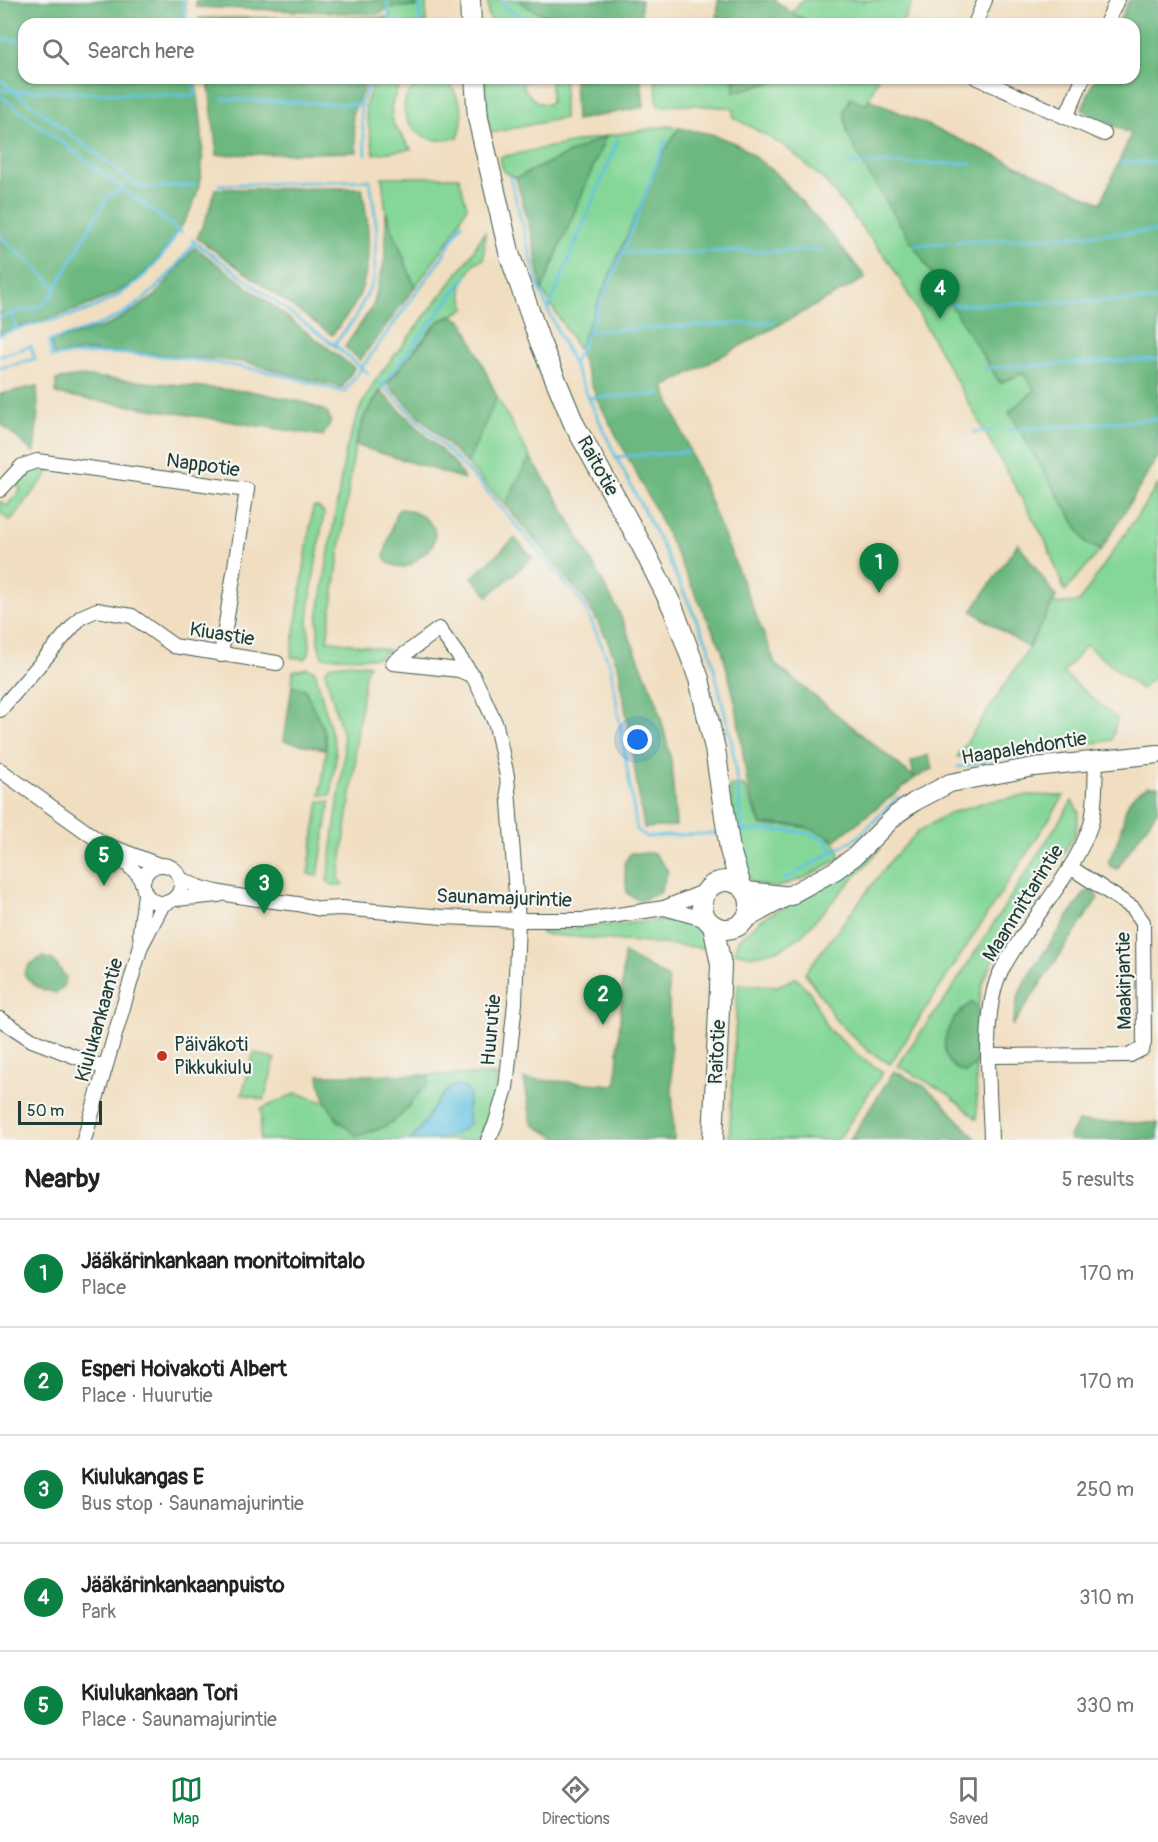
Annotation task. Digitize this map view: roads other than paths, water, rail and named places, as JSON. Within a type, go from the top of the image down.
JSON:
[{"type":"main road","points":[[470,0],[471,18]]},
{"type":"main road","name":"Raitotie","points":[[475,84],[478,118],[488,169],[510,256],[540,342],[574,423],[641,544],[673,608],[695,669],[715,749],[730,850],[744,888]]},
{"type":"main road","name":"Raitotie","points":[[713,1140],[721,965],[710,922],[702,905],[730,850]]},
{"type":"main road","points":[[710,922],[727,929],[740,923],[751,905],[744,888],[734,882],[713,886]]},
{"type":"main road","name":"Raitotie","points":[[721,965],[740,923]]},
{"type":"street","points":[[978,18],[986,0]]},
{"type":"street","points":[[1109,18],[1117,0]]},
{"type":"street","points":[[991,84],[1104,134]]},
{"type":"street","points":[[1066,117],[1080,84]]},
{"type":"street","name":"Nappotie","points":[[0,490],[22,466],[37,461],[247,490],[221,655]]},
{"type":"street","name":"Kiuastie","points":[[0,710],[81,617],[87,612],[97,610],[132,615],[174,646],[277,663]]},
{"type":"street","name":"Huurutie","points":[[473,676],[459,670],[393,663],[439,629],[473,676],[496,724],[507,776],[518,920],[514,1003],[506,1088],[488,1140]]},
{"type":"street","name":"Haapalehdontie","points":[[740,923],[836,870],[855,856],[897,814],[914,801],[950,783],[989,774],[1158,754]]},
{"type":"street","name":"Maanmittarintie","points":[[991,1140],[989,1056],[992,1001],[1007,960],[1070,867],[1084,842],[1092,821],[1096,760]]},
{"type":"street","points":[[0,770],[102,843],[138,874],[153,902],[170,901],[181,889],[180,878],[172,868],[102,843]]},
{"type":"street","points":[[144,888],[147,871],[159,865]]},
{"type":"street","name":"Maakirjantie","points":[[989,1056],[1130,1055],[1142,1049],[1144,1043],[1143,922],[1133,908],[1070,867]]},
{"type":"street","name":"Saunamajurintie","points":[[180,878],[188,884],[227,894],[320,909],[342,908],[443,917],[518,920],[585,920],[664,908],[713,886]]},
{"type":"street","name":"Kiulukankaantie","points":[[141,946],[144,888]]},
{"type":"street","points":[[744,888],[791,896]]},
{"type":"street","name":"Saunamajurintie","points":[[170,901],[227,894]]},
{"type":"street","name":"Kiulukankaantie","points":[[84,1140],[141,946],[170,901]]},
{"type":"street","name":"Saunamajurintie","points":[[664,908],[710,922]]},
{"type":"street","points":[[0,1019],[32,1040],[105,1068]]},
{"type":"water","points":[[455,1085],[467,1089],[470,1095],[467,1109],[469,1123],[464,1129],[451,1136],[411,1140],[435,1104]]},
{"type":"waterway","points":[[183,0],[185,18]]},
{"type":"waterway","points":[[388,0],[389,18]]},
{"type":"waterway","points":[[420,0],[420,18]]},
{"type":"waterway","points":[[504,0],[504,6],[522,18]]},
{"type":"waterway","points":[[0,40],[18,40]]},
{"type":"waterway","points":[[0,80],[141,188],[195,185]]},
{"type":"waterway","points":[[0,90],[196,96],[194,84]]},
{"type":"waterway","points":[[366,154],[360,105],[370,84]]},
{"type":"waterway","points":[[0,96],[181,232]]},
{"type":"waterway","points":[[222,99],[360,105]]},
{"type":"waterway","points":[[616,457],[548,310],[618,140]]},
{"type":"waterway","points":[[573,365],[627,242],[666,140]]},
{"type":"waterway","points":[[1122,162],[1158,162]]},
{"type":"waterway","points":[[851,164],[972,163]]},
{"type":"waterway","points":[[510,177],[539,288],[548,310]]},
{"type":"waterway","points":[[219,185],[370,180],[377,229],[374,280],[355,318],[334,345]]},
{"type":"waterway","points":[[0,317],[42,306],[51,297],[106,199],[113,193],[125,191]]},
{"type":"waterway","points":[[195,242],[156,288],[133,308],[99,325],[49,341],[52,357],[104,353],[185,359],[274,373],[344,392],[442,257],[462,223]]},
{"type":"waterway","points":[[0,335],[85,311],[114,298],[150,269],[170,245],[178,231]]},
{"type":"waterway","points":[[956,242],[1158,231]]},
{"type":"waterway","points":[[0,236],[56,287]]},
{"type":"waterway","points":[[192,240],[334,345],[368,373]]},
{"type":"waterway","points":[[914,245],[949,243]]},
{"type":"waterway","points":[[623,253],[822,250]]},
{"type":"waterway","points":[[382,385],[467,276]]},
{"type":"waterway","points":[[951,305],[1158,300]]},
{"type":"waterway","points":[[13,315],[16,329]]},
{"type":"waterway","points":[[589,331],[774,322]]},
{"type":"waterway","points":[[0,356],[31,346],[35,359],[0,368]]},
{"type":"waterway","points":[[986,368],[1158,359]]},
{"type":"waterway","points":[[379,382],[481,484],[584,605],[611,667],[637,830],[647,837],[721,833]]},
{"type":"waterway","points":[[588,398],[660,394]]},
{"type":"waterway","points":[[1008,430],[1158,419]]},
{"type":"waterway","points":[[974,432],[992,431]]},
{"type":"waterway","points":[[689,452],[616,457],[661,543],[709,647],[732,743],[743,831],[787,831],[811,834],[828,843],[832,852]]},
{"type":"waterway","points":[[1007,757],[1058,752]]},
{"type":"waterway","points":[[958,767],[998,758]]},
{"type":"waterway","points":[[784,880],[858,837],[898,797]]},
{"type":"place","name":"Jääkärinkankaanpuisto","points":[[940,319]]},
{"type":"place","name":"Jääkärinkankaan monitoimitalo","points":[[879,593]]},
{"type":"place","name":"Kiulukankaan Tori","points":[[104,886]]},
{"type":"place","name":"Kiulukangas E","points":[[264,914]]},
{"type":"place","name":"Esperi Hoivakoti Albert","points":[[603,1025]]},
{"type":"place","name":"Päiväkoti Pikkukiulu","points":[[162,1056]]}]
